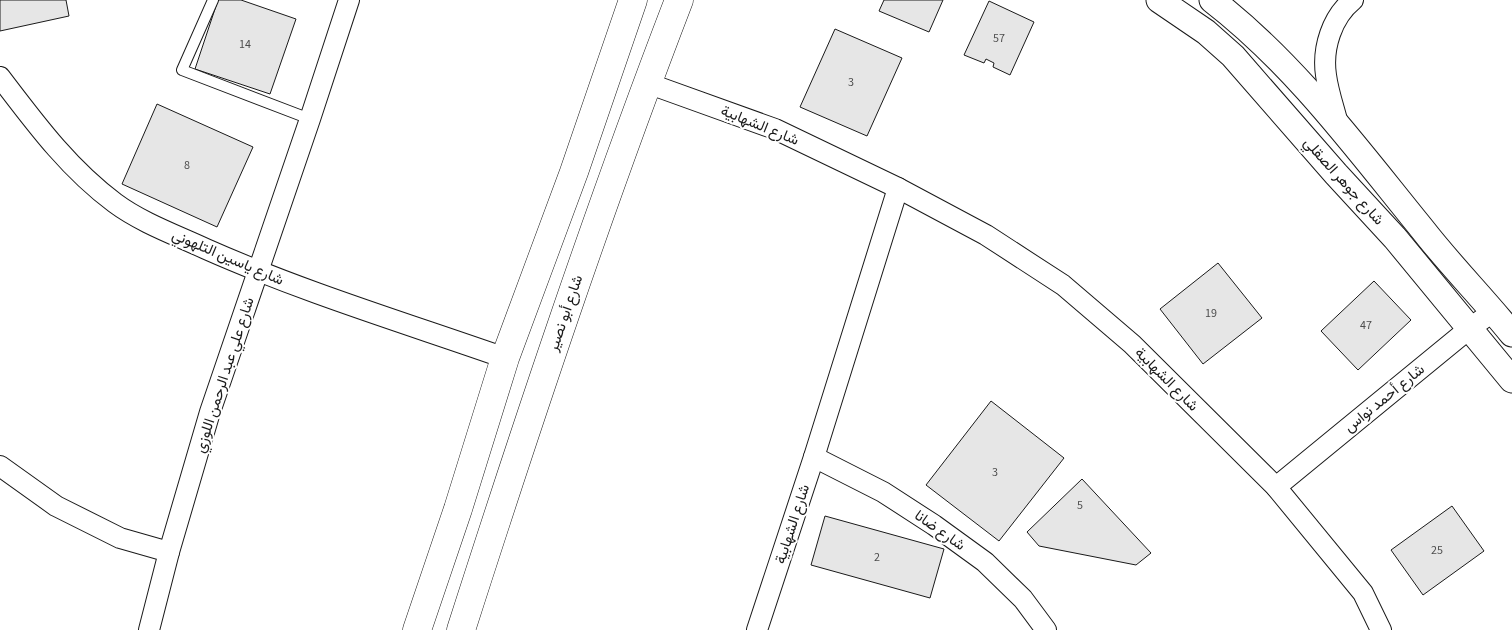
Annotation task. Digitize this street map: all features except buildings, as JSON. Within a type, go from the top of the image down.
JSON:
[{"type":"main road","points":[[417,630],[458,509],[505,358],[574,172],[633,0]]},
{"type":"main road","name":"شارع أبو نصير","points":[[461,630],[578,275],[679,0]]},
{"type":"street","name":"شارع علي عبد الرحمن اللوزي","points":[[148,630],[210,412],[349,0]]},
{"type":"street","name":"شارع جوهر الصقلي","points":[[1159,0],[1206,32],[1233,56],[1336,174],[1395,238],[1512,380]]},
{"type":"street","name":"شارع جوهر الصقلي","points":[[1212,0],[1255,36],[1284,64],[1339,126],[1443,256],[1506,319]]},
{"type":"street","points":[[1339,126],[1326,74],[1328,41],[1337,19],[1353,0]]},
{"type":"street","name":"شارع ياسين التلهوني","points":[[0,77],[63,157],[116,204],[155,226],[258,272],[505,358]]},
{"type":"street","name":"شارع الشهابية","points":[[647,83],[775,129],[898,188],[986,235],[1063,285],[1132,344],[1276,488],[1363,593],[1381,630]]},
{"type":"street","name":"شارع الشهابية","points":[[757,630],[814,457],[898,188]]},
{"type":"street","name":"شارع أحمد نواس","points":[[1276,488],[1470,328],[1506,319]]},
{"type":"street","name":"شارع ضانا","points":[[814,457],[883,492],[934,524],[985,562],[1024,599],[1046,630]]},
{"type":"street","points":[[0,466],[56,506],[120,538],[169,552]]},
{"type":"lane","points":[[213,0],[182,70],[310,119]]}]
